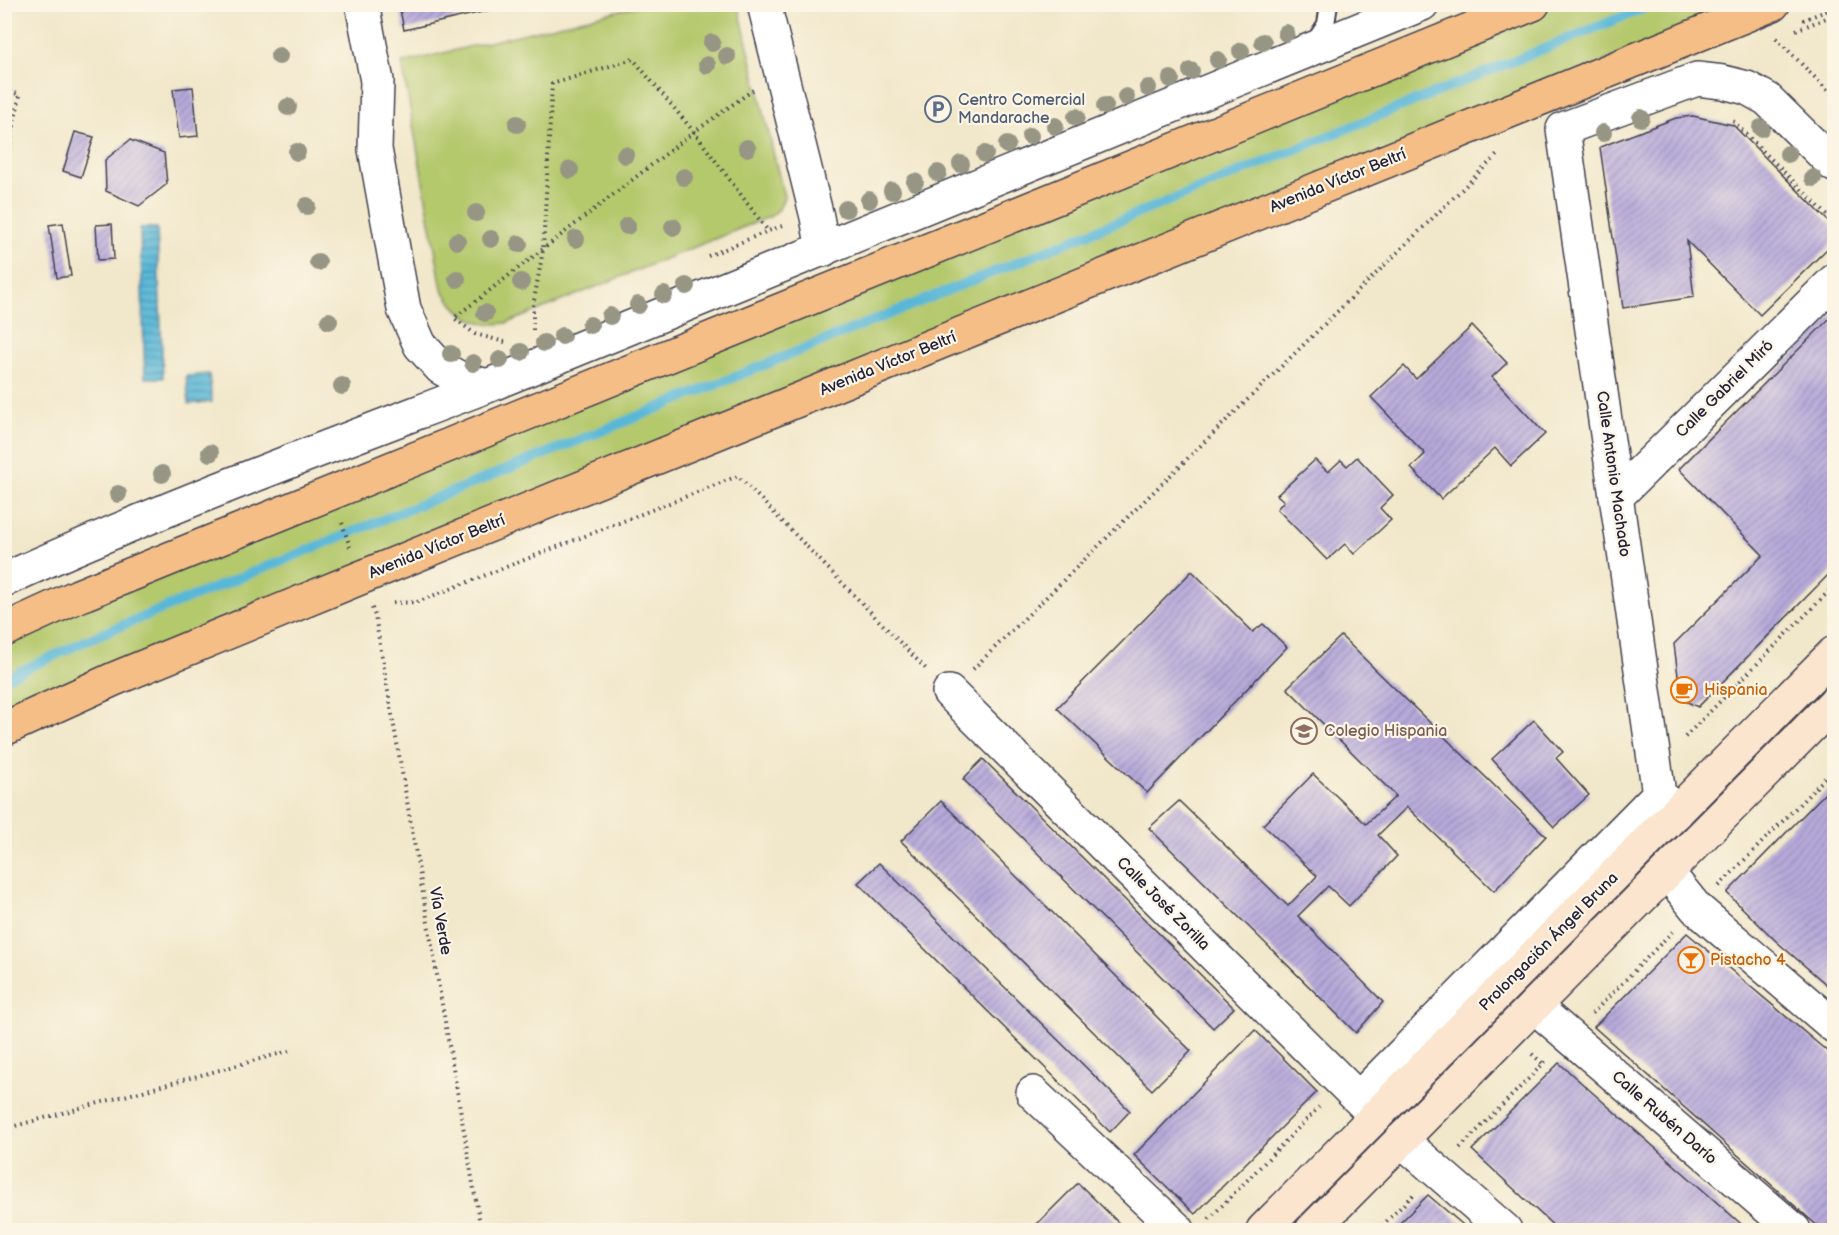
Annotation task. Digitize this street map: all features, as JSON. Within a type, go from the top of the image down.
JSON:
[{"type":"main road","points":[[4,630],[78,596],[1533,4]]},
{"type":"main road","name":"Avenida Víctor Beltrí","points":[[4,729],[114,679],[378,571],[1772,19]]},
{"type":"street","points":[[362,4],[377,81],[375,149],[404,309],[420,345],[435,362],[452,375],[487,386]]},
{"type":"street","points":[[764,4],[824,250]]},
{"type":"street","points":[[4,580],[61,554],[261,472],[487,386],[1414,8]]},
{"type":"street","name":"Calle Antonio Machado","points":[[1668,803],[1616,497],[1563,129],[1697,79],[1723,82],[1747,88],[1767,99],[1834,165]]},
{"type":"street","name":"Calle Gabriel Miró","points":[[1616,497],[1834,280]]},
{"type":"street","name":"Prolongación Ángel Bruna","points":[[1263,1230],[1367,1107],[1668,803],[1834,653]]},
{"type":"street","name":"Calle José Zorilla","points":[[949,692],[1367,1107]]},
{"type":"street","name":"Prolongación Ángel Bruna","points":[[1312,1230],[1834,702]]},
{"type":"street","name":"Prolongación Ángel Bruna","points":[[1367,1107],[1643,846],[1668,803]]},
{"type":"street","points":[[1643,846],[1696,908],[1834,1026]]},
{"type":"street","name":"Calle Rubén Darío","points":[[1534,1006],[1794,1230]]},
{"type":"street","points":[[1033,1093],[1178,1230]]},
{"type":"street","points":[[1401,1140],[1505,1230]]},
{"type":"lane","points":[[1305,52],[1316,42],[1326,24],[1329,4]]},
{"type":"lane","points":[[1371,4],[1392,11],[1414,8]]},
{"type":"path","points":[[1772,19],[1834,97]]},
{"type":"path","points":[[533,331],[533,306],[543,250],[552,84],[633,59],[694,132],[768,231]]},
{"type":"path","points":[[515,339],[506,343],[475,334],[454,318],[694,132],[759,85]]},
{"type":"path","points":[[4,89],[20,95],[4,176]]},
{"type":"path","points":[[1731,119],[1834,222]]},
{"type":"path","points":[[389,603],[417,602],[738,476],[949,692],[1502,151]]},
{"type":"path","points":[[704,258],[792,222]]},
{"type":"path","points":[[524,335],[543,327]]},
{"type":"path","name":"Vía Verde","points":[[375,616],[481,1230]]},
{"type":"path","points":[[1378,1230],[1834,769]]},
{"type":"path","points":[[4,1129],[289,1051]]},
{"type":"green space","points":[[646,4],[738,5],[784,197],[779,209],[771,216],[507,323],[485,323],[468,318],[461,313],[442,289],[402,63]]},
{"type":"green space","points":[[1533,5],[1739,5],[5,729],[4,630]]},
{"type":"water","points":[[140,228],[157,228],[163,378],[145,378]]},
{"type":"water","points":[[209,374],[212,402],[189,404],[186,376]]},
{"type":"building","points":[[399,4],[513,4],[513,5],[404,30]]},
{"type":"building","points":[[193,87],[198,136],[179,138],[173,89]]},
{"type":"building","points":[[1693,116],[1733,125],[1834,227],[1834,242],[1760,315],[1687,241],[1694,297],[1623,308],[1600,147],[1676,118]]},
{"type":"building","points":[[75,132],[94,137],[81,177],[63,171]]},
{"type":"building","points":[[130,140],[164,153],[167,184],[139,206],[106,191],[105,160]]},
{"type":"building","points":[[63,223],[71,276],[57,278],[49,225]]},
{"type":"building","points":[[112,224],[114,259],[98,260],[96,225]]},
{"type":"building","points":[[1834,314],[1834,569],[1698,707],[1681,699],[1674,644],[1763,555],[1679,469]]},
{"type":"building","points":[[1472,326],[1507,363],[1492,377],[1545,434],[1511,466],[1495,448],[1441,499],[1411,468],[1425,454],[1371,397],[1404,366],[1416,379]]},
{"type":"building","points":[[1357,457],[1393,495],[1380,508],[1391,520],[1354,554],[1345,544],[1327,560],[1277,509],[1284,501],[1277,495],[1315,460],[1328,472],[1341,460],[1347,466]]},
{"type":"building","points":[[1192,571],[1253,632],[1263,624],[1287,647],[1147,793],[1057,708]]},
{"type":"building","points":[[1341,636],[1546,836],[1494,891],[1407,807],[1378,835],[1397,856],[1349,906],[1328,886],[1298,916],[1383,1002],[1356,1033],[1149,828],[1179,801],[1288,906],[1317,876],[1263,825],[1313,774],[1366,824],[1396,796],[1287,688]]},
{"type":"building","points":[[1534,720],[1563,752],[1556,758],[1589,795],[1554,827],[1492,759]]},
{"type":"building","points":[[983,759],[1234,1008],[1213,1028],[963,779]]},
{"type":"building","points":[[1834,784],[1834,991],[1777,942],[1727,893]]},
{"type":"building","points":[[941,801],[1191,1051],[1152,1090],[901,841]]},
{"type":"building","points":[[879,863],[1130,1111],[1110,1132],[858,883]]},
{"type":"building","points":[[1687,933],[1834,1057],[1834,1230],[1822,1230],[1594,1027]]},
{"type":"building","points":[[1255,1030],[1317,1092],[1195,1214],[1134,1155]]},
{"type":"building","points":[[1559,1063],[1748,1230],[1558,1230],[1472,1150]]},
{"type":"building","points":[[1078,1183],[1126,1230],[1031,1230]]},
{"type":"building","points":[[1428,1195],[1469,1230],[1393,1230]]},
{"type":"waterway","points":[[4,679],[96,636],[1654,4]]},
{"type":"place","name":"Centro Comercial Mandarache","points":[[938,109]]},
{"type":"place","name":"Hispania","points":[[1684,690]]},
{"type":"place","name":"Colegio Hispania","points":[[1304,731]]},
{"type":"place","name":"Pistacho 4","points":[[1691,960]]}]
